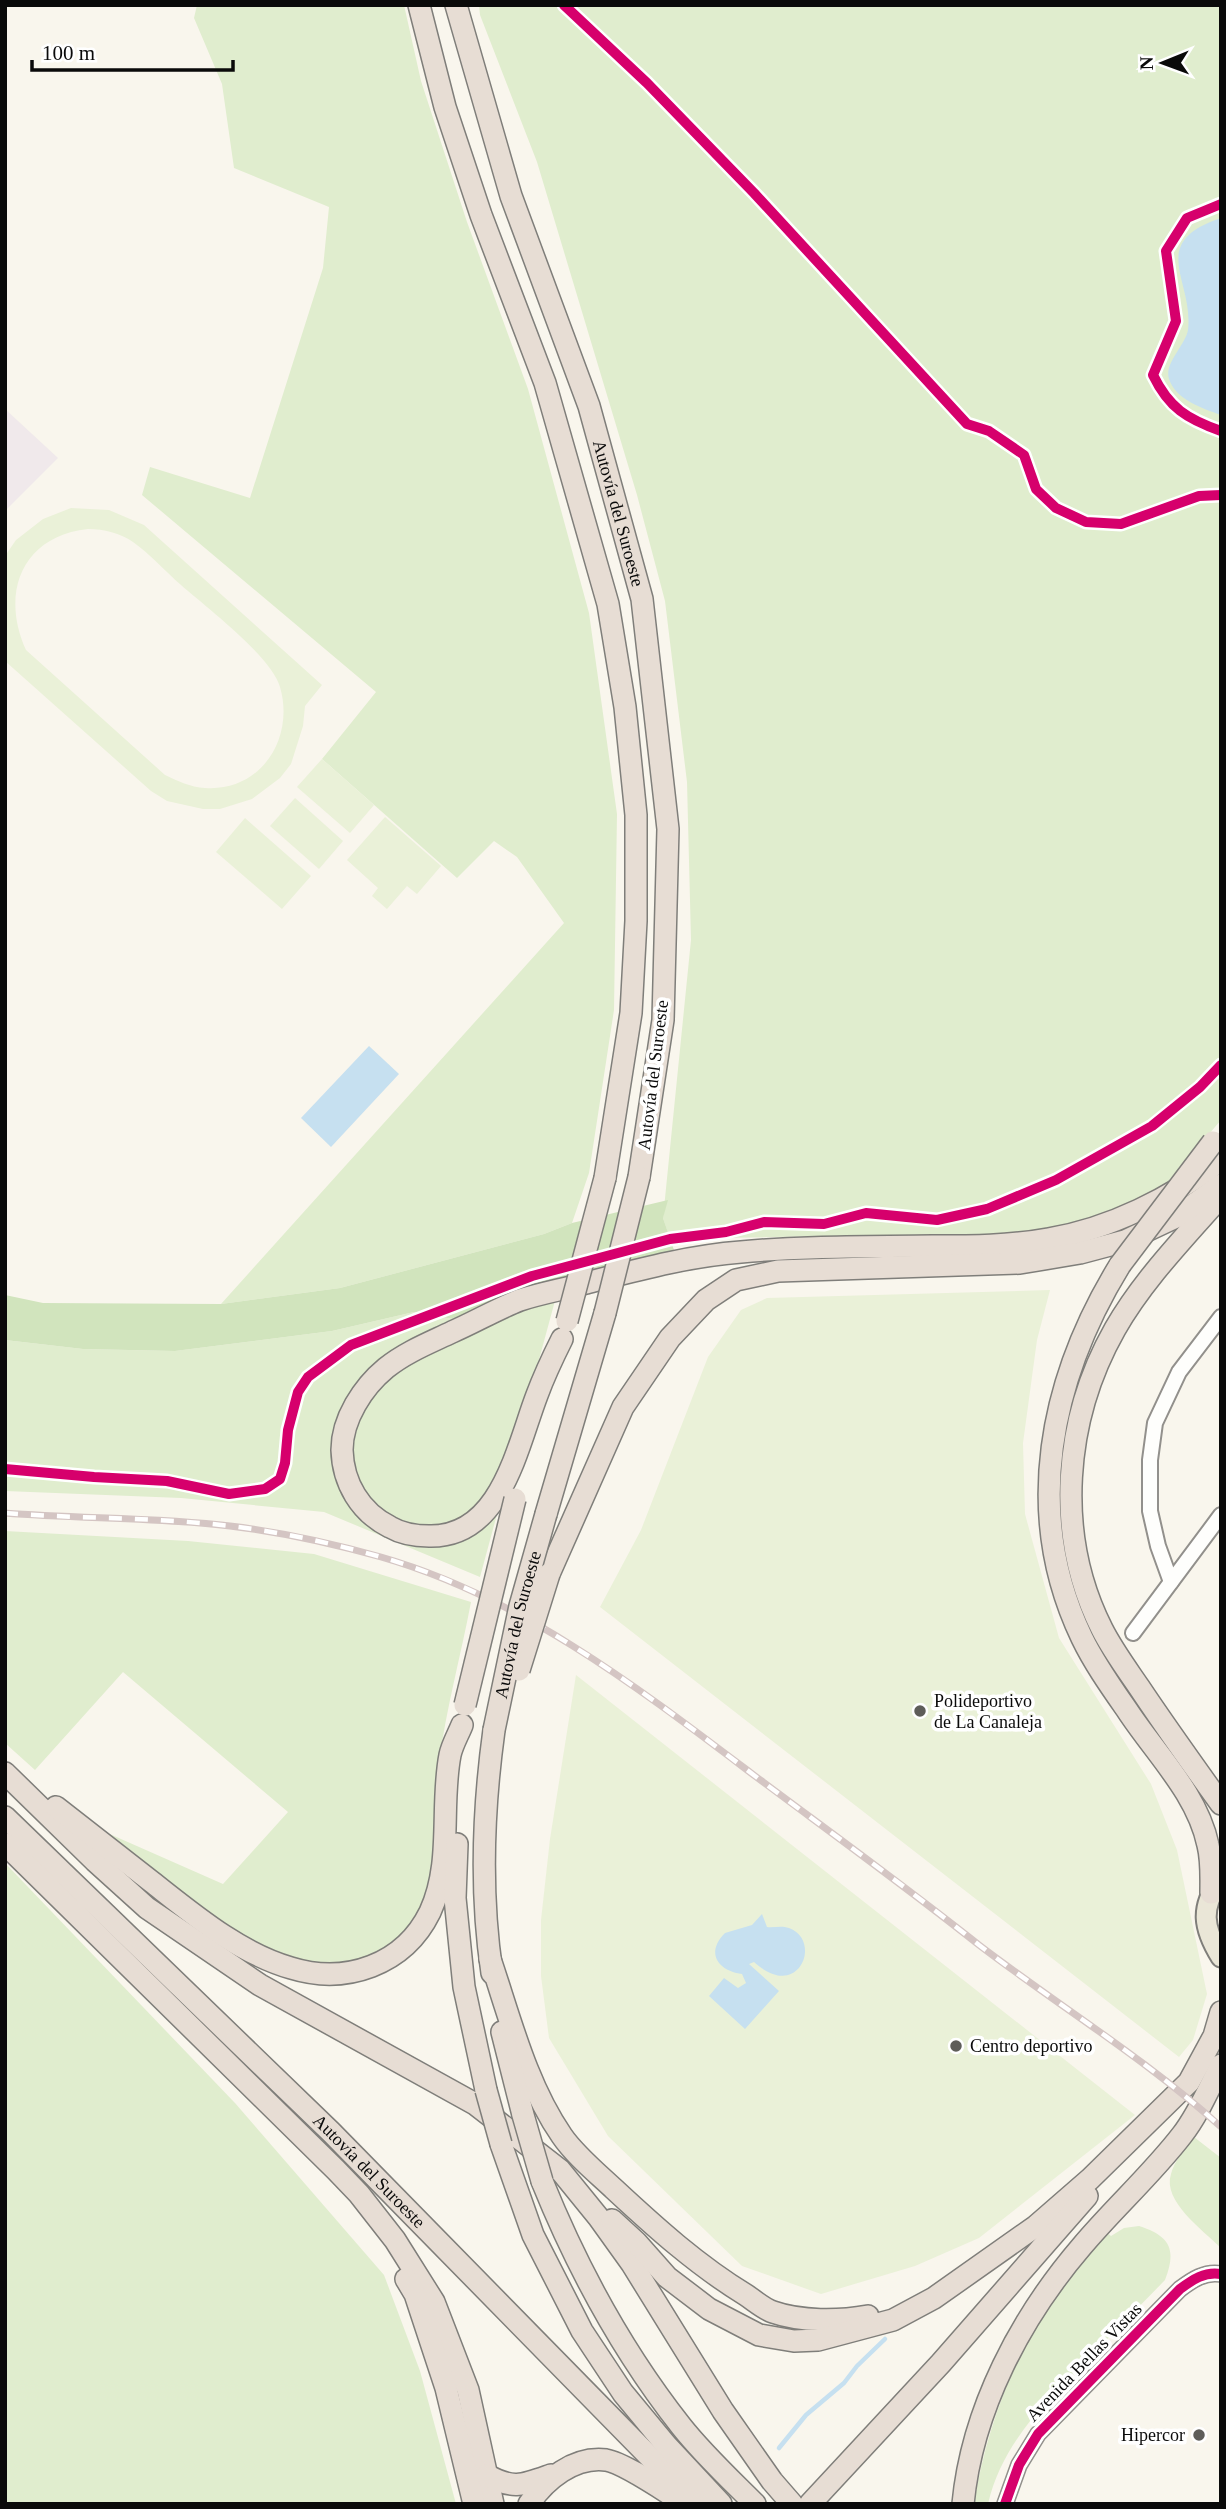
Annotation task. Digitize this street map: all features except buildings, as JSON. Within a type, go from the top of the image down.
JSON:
[{"type":"highway","name":"Autovía del Suroeste","points":[[419,5],[445,107],[481,215],[545,383],[608,604],[625,707],[636,815],[636,922],[631,1013],[605,1178],[598,1213],[515,1499],[463,1715],[455,1898],[464,1987],[486,2090],[501,2144],[533,2235],[582,2331],[623,2393],[666,2445],[722,2504]]},
{"type":"highway","name":"Autovía del Suroeste","points":[[456,5],[511,196],[589,405],[642,599],[668,829],[663,1020],[639,1177],[605,1312],[520,1606],[494,1730],[486,1804],[485,1905],[490,1959],[499,2019],[523,2115],[551,2176],[567,2244],[614,2331],[683,2429],[755,2504]]},
{"type":"highway","points":[[1216,1886],[1199,1819],[1180,1783],[1127,1711],[1083,1639],[1063,1591],[1052,1548],[1048,1507],[1052,1442],[1062,1397],[1080,1341],[1098,1300],[1120,1265],[1218,1145]]},
{"type":"highway","points":[[564,1330],[537,1394],[509,1474],[485,1511],[462,1529],[440,1536],[412,1536],[391,1528],[374,1517],[360,1502],[349,1487],[342,1463],[342,1440],[349,1417],[366,1387],[386,1368],[409,1352],[521,1300],[654,1265],[740,1252],[1007,1245],[1052,1239],[1126,1216],[1155,1202],[1218,1145]]},
{"type":"highway","points":[[494,1730],[514,1684],[550,1574],[623,1407],[670,1338],[706,1300],[736,1280],[778,1271],[1020,1263],[1080,1253],[1125,1241],[1176,1217],[1221,1185]]},
{"type":"highway","points":[[1221,1196],[1146,1284],[1114,1330],[1085,1397],[1077,1429],[1070,1500],[1077,1554],[1102,1629],[1149,1702],[1221,1804]]},
{"type":"highway","points":[[5,1768],[188,1911],[230,1939],[292,1969],[313,1973],[350,1974],[383,1963],[399,1952],[421,1927],[431,1910],[443,1863],[450,1754],[463,1715]]},
{"type":"highway","name":"Autovía del Suroeste","points":[[5,1773],[147,1908],[260,1985],[475,2104],[599,2218],[632,2264],[723,2411],[772,2481],[792,2504]]},
{"type":"highway","name":"Autovía del Suroeste","points":[[5,1817],[331,2132],[695,2504]]},
{"type":"highway","points":[[5,1844],[359,2194],[395,2240],[433,2302],[468,2390],[493,2504]]},
{"type":"highway","points":[[490,1959],[539,2097],[563,2137],[659,2231],[710,2273],[773,2312],[816,2320],[844,2320],[874,2315],[934,2298]]},
{"type":"highway","points":[[551,2176],[636,2242],[667,2277],[709,2309],[759,2335],[793,2342],[818,2340],[893,2320],[934,2298],[1036,2226],[1189,2082],[1214,2036],[1221,2012]]},
{"type":"highway","points":[[963,2504],[972,2451],[991,2395],[1027,2322],[1082,2246],[1182,2135],[1214,2086],[1221,2065]]},
{"type":"highway","points":[[941,2363],[1019,2291],[1214,2086]]},
{"type":"highway","points":[[814,2500],[941,2363],[1120,2161],[1162,2109]]},
{"type":"highway","points":[[359,2194],[415,2294],[446,2388],[474,2504]]},
{"type":"highway","points":[[487,2475],[504,2484],[528,2483],[579,2463],[607,2460],[644,2478],[686,2504]]},
{"type":"highway","points":[[529,2504],[541,2486],[560,2472]]},
{"type":"main road","points":[[1216,1886],[1207,1905],[1207,1930],[1221,1957]]},
{"type":"street","points":[[1171,1582],[1158,1546],[1150,1511],[1150,1460],[1155,1423],[1179,1371],[1221,1317]]},
{"type":"street","points":[[1133,1633],[1221,1515]]},
{"type":"street","name":"Avenida Bellas Vistas","points":[[1005,2504],[1019,2465],[1038,2434],[1180,2289],[1198,2277],[1211,2273],[1221,2274]]},
{"type":"shaded area","points":[[5,409],[58,458],[5,511]]},
{"type":"green space","points":[[197,5],[404,5],[421,81],[467,222],[528,389],[589,613],[617,814],[614,1010],[589,1173],[572,1223],[544,1234],[340,1288],[221,1304],[564,923],[517,857],[494,841],[457,878],[322,759],[376,692],[142,495],[150,467],[250,498],[323,268],[329,207],[234,168],[222,84],[194,18]]},
{"type":"green space","points":[[479,5],[1221,5],[1221,1120],[1160,1191],[1067,1229],[933,1238],[823,1236],[670,1239],[663,1218],[691,940],[687,782],[665,601],[637,495],[537,162],[480,15]]},
{"type":"green space","points":[[71,508],[109,510],[144,525],[322,685],[305,706],[303,726],[291,764],[280,778],[252,799],[220,809],[203,809],[167,801],[151,791],[5,661],[5,556],[16,540],[43,519]],"holes":[[[88,529],[117,534],[139,547],[252,647],[274,675],[280,687],[283,706],[278,742],[269,758],[257,771],[242,781],[225,787],[205,788],[165,775],[26,650],[18,629],[15,608],[22,571],[33,555],[47,543],[65,534]]]},
{"type":"green space","points":[[322,759],[374,805],[350,833],[297,787]]},
{"type":"green space","points":[[295,798],[343,841],[319,869],[270,826]]},
{"type":"green space","points":[[385,817],[441,866],[417,894],[407,886],[387,909],[372,896],[378,888],[347,860]]},
{"type":"green space","points":[[245,818],[311,876],[282,909],[216,852]]},
{"type":"green space","points":[[668,1200],[663,1218],[675,1253],[453,1319],[414,1312],[332,1331],[175,1351],[83,1349],[5,1340],[5,1295],[43,1303],[221,1304],[340,1288],[544,1234],[572,1223]]},
{"type":"green space","points":[[559,1286],[480,1577],[324,1512],[181,1498],[5,1491],[5,1340],[83,1349],[175,1351],[332,1331],[414,1312],[453,1319]]},
{"type":"green space","name":"Polideportivo de La Canaleja","points":[[1050,1290],[1037,1340],[1023,1443],[1025,1514],[1059,1638],[1151,1784],[1177,1850],[1207,1994],[1193,2040],[1179,2057],[600,1607],[641,1530],[708,1357],[741,1310],[767,1298]]},
{"type":"green space","points":[[5,1531],[188,1541],[314,1554],[471,1602],[439,1763],[431,1879],[424,1904],[404,1935],[382,1951],[341,1965],[315,1965],[286,1957],[257,1945],[199,1910],[96,1828],[223,1884],[288,1812],[123,1672],[35,1770],[5,1743]]},
{"type":"green space","points":[[576,1675],[1135,2115],[979,2238],[915,2266],[821,2294],[742,2266],[608,2136],[549,2038],[541,1976],[541,1920],[550,1839]]},
{"type":"green space","points":[[5,1863],[235,2103],[384,2275],[420,2371],[456,2504],[5,2504]]},
{"type":"green space","points":[[1194,2137],[1221,2158],[1221,2248],[1195,2224],[1172,2194],[1171,2174]]},
{"type":"green space","points":[[1139,2226],[1158,2234],[1168,2245],[1170,2260],[1165,2280],[1041,2408],[1003,2462],[988,2504],[974,2504],[987,2444],[1006,2387],[1047,2306],[1069,2274],[1105,2231],[1111,2236],[1124,2228]]},
{"type":"water","points":[[1221,218],[1221,415],[1184,398],[1172,386],[1168,373],[1188,330],[1179,251],[1185,239],[1198,228]]},
{"type":"water","points":[[369,1046],[399,1074],[331,1147],[301,1118]]},
{"type":"water","points":[[762,1914],[767,1927],[786,1927],[799,1935],[804,1944],[805,1955],[794,1972],[783,1976],[770,1973],[754,1962],[749,1964],[779,1991],[745,2029],[709,1996],[724,1978],[738,1988],[746,1983],[742,1974],[721,1965],[715,1954],[716,1947],[725,1933],[752,1925]]},
{"type":"waterway","points":[[779,2448],[806,2415],[844,2383],[885,2339]]},
{"type":"railway","points":[[5,1513],[174,1521],[268,1531],[381,1557],[433,1574],[482,1596],[577,1649],[668,1711],[1009,1968],[1163,2078],[1221,2127]]},
{"type":"cycle path","points":[[564,5],[647,83],[754,193],[967,424],[989,431],[1024,455],[1036,489],[1056,508],[1086,522],[1121,524],[1199,496],[1221,495]]},
{"type":"cycle path","points":[[1221,204],[1187,218],[1166,251],[1176,321],[1153,375],[1166,396],[1180,411],[1221,431]]},
{"type":"cycle path","points":[[5,1469],[167,1481],[229,1494],[265,1489],[280,1479],[298,1392],[308,1377],[351,1345],[532,1276],[670,1239],[726,1232],[764,1222],[824,1224],[866,1213],[937,1220],[987,1209],[1056,1180],[1152,1126],[1200,1087],[1221,1065]]},
{"type":"cycle path","points":[[1005,2504],[1019,2465],[1038,2434],[1180,2289],[1204,2275],[1221,2274]]},
{"type":"place","name":"Polideportivo de La Canaleja","points":[[920,1711]]},
{"type":"place","name":"Centro deportivo","points":[[956,2046]]},
{"type":"place","name":"Hipercor","points":[[1199,2435]]}]
